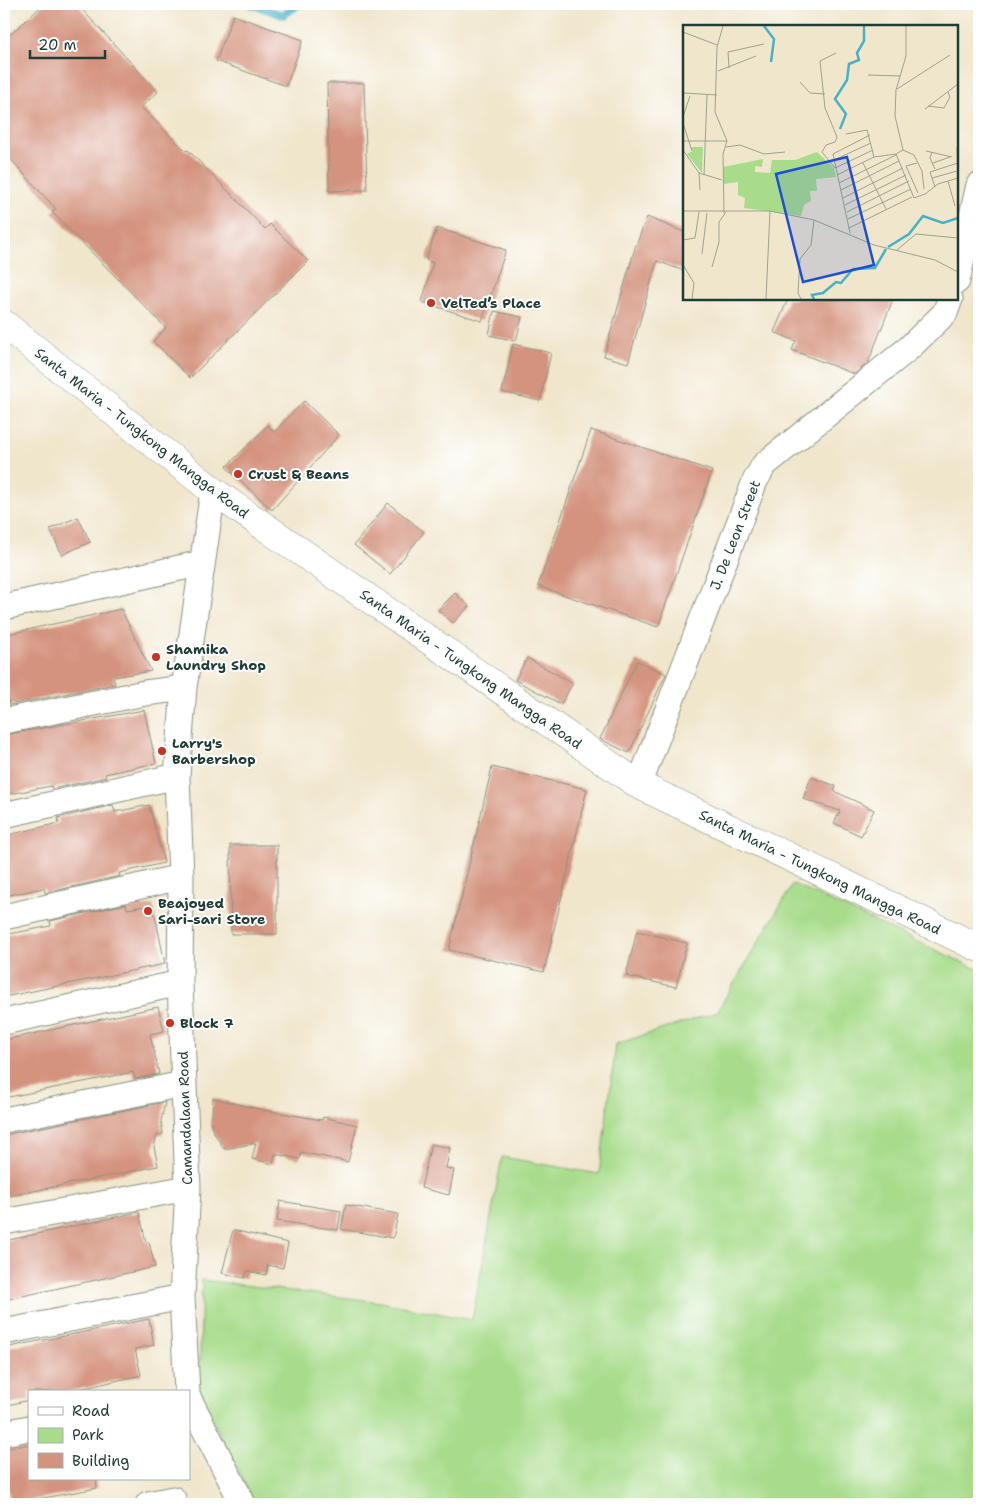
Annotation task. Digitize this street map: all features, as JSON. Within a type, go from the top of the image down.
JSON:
[{"type":"main road","name":"Santa Maria - Tungkong Mangga Road","points":[[4,324],[213,491],[639,785],[979,948]]},
{"type":"street","points":[[958,277],[979,185]]},
{"type":"street","name":"J. De Leon Street","points":[[639,785],[755,481],[764,465],[909,348],[944,313],[950,300]]},
{"type":"street","name":"Camandalaan Road","points":[[187,1390],[182,1297],[188,1188],[180,983],[181,877],[177,776],[184,688],[213,491]]},
{"type":"street","points":[[4,607],[202,563]]},
{"type":"street","points":[[4,721],[145,693],[184,688]]},
{"type":"street","points":[[4,815],[177,776]]},
{"type":"street","points":[[4,917],[181,877]]},
{"type":"street","points":[[4,1022],[180,983]]},
{"type":"street","points":[[4,1120],[183,1084]]},
{"type":"street","points":[[4,1222],[188,1188]]},
{"type":"street","points":[[4,1332],[182,1297]]},
{"type":"street","points":[[190,1401],[243,1504]]},
{"type":"street","points":[[4,1433],[28,1428]]},
{"type":"street","points":[[148,1504],[174,1494]]},
{"type":"green space","points":[[793,884],[979,970],[979,1504],[255,1504],[199,1393],[202,1280],[381,1302],[472,1320],[502,1157],[599,1174],[616,1044],[717,1012]]},
{"type":"building","points":[[44,4],[77,4],[158,92],[141,107],[186,151],[188,150],[265,229],[270,224],[308,261],[190,378],[153,341],[166,328],[52,212],[56,209],[4,152],[4,40]]},
{"type":"building","points":[[233,15],[303,40],[286,86],[216,61]]},
{"type":"building","points":[[327,83],[364,83],[367,190],[329,191]]},
{"type":"building","points":[[647,217],[683,232],[683,271],[657,261],[628,363],[604,356],[635,248]]},
{"type":"building","points":[[437,228],[506,250],[482,321],[422,302],[433,263],[426,260]]},
{"type":"building","points":[[788,300],[893,300],[868,363],[854,374],[792,350],[796,341],[774,332]]},
{"type":"building","points":[[494,311],[522,317],[516,341],[489,335]]},
{"type":"building","points":[[513,344],[551,353],[540,401],[502,392]]},
{"type":"building","points":[[304,401],[339,435],[272,510],[226,467],[268,425],[274,432]]},
{"type":"building","points":[[591,430],[712,471],[658,627],[538,586]]},
{"type":"building","points":[[388,503],[424,532],[390,574],[354,545]]},
{"type":"building","points":[[78,517],[90,542],[62,555],[50,529]]},
{"type":"building","points":[[455,593],[469,606],[453,623],[438,610]]},
{"type":"building","points":[[121,609],[151,671],[113,677],[115,684],[9,705],[4,678],[4,635]]},
{"type":"building","points":[[527,658],[573,683],[561,704],[515,680]]},
{"type":"building","points":[[637,661],[666,674],[629,753],[600,739]]},
{"type":"building","points":[[144,710],[156,763],[105,774],[106,777],[52,789],[51,786],[4,795],[4,735]]},
{"type":"building","points":[[492,767],[587,789],[544,972],[449,950]]},
{"type":"building","points":[[811,777],[836,786],[834,791],[874,810],[861,836],[834,823],[840,811],[803,799]]},
{"type":"building","points":[[113,805],[115,812],[149,805],[164,863],[119,873],[120,876],[45,893],[44,888],[4,896],[4,836],[59,823],[58,818]]},
{"type":"building","points":[[230,845],[277,845],[277,934],[231,934]]},
{"type":"building","points":[[126,904],[127,909],[153,905],[165,964],[4,997],[4,935],[51,926],[50,921]]},
{"type":"building","points":[[637,931],[687,943],[676,987],[626,976]]},
{"type":"building","points":[[158,1007],[164,1031],[150,1034],[159,1074],[135,1079],[133,1072],[4,1098],[4,1040]]},
{"type":"building","points":[[213,1098],[258,1109],[322,1120],[323,1117],[357,1125],[348,1162],[301,1152],[300,1159],[275,1154],[273,1164],[252,1159],[256,1143],[224,1149],[211,1127]]},
{"type":"building","points":[[165,1102],[161,1121],[163,1134],[157,1135],[154,1147],[158,1166],[4,1197],[4,1135]]},
{"type":"building","points":[[431,1144],[450,1148],[446,1168],[454,1170],[449,1195],[421,1188]]},
{"type":"building","points":[[280,1201],[341,1211],[338,1230],[277,1221]]},
{"type":"building","points":[[346,1205],[398,1214],[393,1238],[341,1229]]},
{"type":"building","points":[[139,1212],[146,1242],[149,1242],[155,1267],[4,1300],[4,1241]]},
{"type":"building","points":[[233,1230],[288,1243],[283,1268],[268,1265],[266,1275],[247,1271],[245,1278],[222,1273]]},
{"type":"building","points":[[149,1319],[154,1345],[135,1349],[141,1375],[76,1390],[28,1390],[28,1400],[4,1406],[4,1348]]},
{"type":"building","points":[[28,1444],[28,1480],[96,1480],[97,1488],[11,1504],[4,1469],[4,1449]]},
{"type":"waterway","points":[[250,4],[283,15],[300,4]]},
{"type":"place","name":"VelTed’s Place","points":[[431,303]]},
{"type":"place","name":"Crust & Beans","points":[[238,474]]},
{"type":"place","name":"Shamika Laundry Shop","points":[[156,657]]},
{"type":"place","name":"Larry's Barbershop","points":[[162,751]]},
{"type":"place","name":"Beajoyed Sari-sari Store","points":[[148,911]]},
{"type":"place","name":"Block 7","points":[[170,1023]]}]
